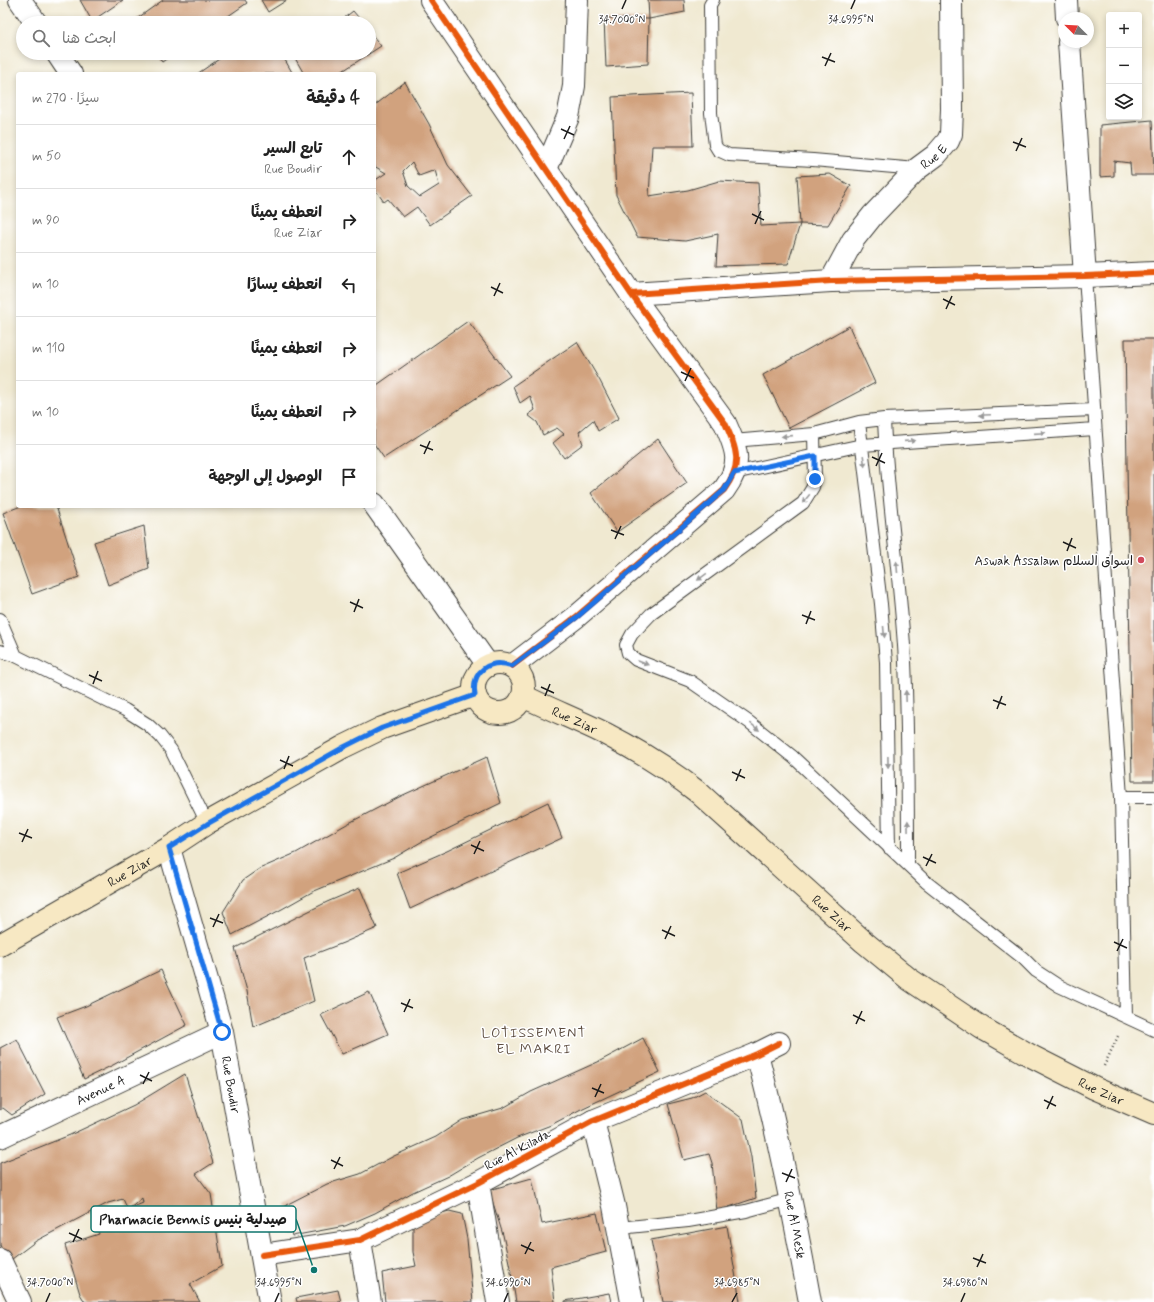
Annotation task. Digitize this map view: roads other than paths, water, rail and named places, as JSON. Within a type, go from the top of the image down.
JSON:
[{"type":"main road","points":[[496,663],[504,663],[512,666],[518,671],[523,679],[523,696],[516,707],[511,710],[498,713],[492,712],[482,706],[475,695],[475,683],[479,673],[488,665],[496,663]]},
{"type":"main road","name":"Rue Ziar","points":[[0,945],[169,848],[207,824],[344,747],[382,728],[475,695]]},
{"type":"main road","name":"Rue Ziar","points":[[523,696],[604,733],[676,774],[700,792],[864,942],[909,979],[982,1028],[1033,1057],[1094,1088],[1154,1114]]},
{"type":"street","points":[[20,0],[31,16]]},
{"type":"street","points":[[431,0],[631,294],[716,410],[733,441],[737,464],[734,473],[724,490],[576,618],[512,666]]},
{"type":"street","points":[[546,169],[568,117],[574,86],[577,0]]},
{"type":"street","name":"Rue E","points":[[831,281],[853,240],[873,215],[917,169],[936,155],[948,141],[951,134],[951,0]]},
{"type":"street","points":[[1066,0],[1067,12]]},
{"type":"street","points":[[1069,48],[1085,276]]},
{"type":"street","points":[[62,60],[70,72]]},
{"type":"street","points":[[631,294],[831,281],[1085,276],[1154,273]]},
{"type":"street","points":[[376,507],[488,665]]},
{"type":"street","name":"Rue Boudir","points":[[169,848],[222,1032],[270,1302]]},
{"type":"street","name":"Avenue A","points":[[0,1137],[222,1032]]},
{"type":"street","name":"Rue Al Kilada","points":[[262,1255],[360,1240],[478,1182],[593,1121],[778,1044]]},
{"type":"street","name":"Rue Al Mesk","points":[[757,1054],[772,1109],[791,1199],[810,1302]]},
{"type":"street","points":[[593,1121],[619,1228],[632,1302]]},
{"type":"street","points":[[478,1182],[498,1302]]},
{"type":"street","points":[[360,1240],[370,1302]]},
{"type":"street","points":[[0,1260],[20,1302]]},
{"type":"lane","points":[[713,0],[710,5],[711,113],[715,146],[718,150],[729,155],[813,160],[917,169]]},
{"type":"lane","points":[[1085,276],[1121,797],[1126,1017]]},
{"type":"lane","points":[[733,441],[814,434],[859,422],[884,419],[1094,410]]},
{"type":"lane","points":[[884,419],[905,661],[908,865]]},
{"type":"lane","points":[[859,422],[869,496],[886,662],[890,848]]},
{"type":"lane","points":[[734,473],[862,445],[1095,429]]},
{"type":"lane","points":[[814,434],[815,479],[813,487],[803,503],[651,614],[632,634],[626,645],[628,653],[636,660],[690,681],[749,722],[793,757],[926,882],[1023,958],[1036,971],[1059,986],[1154,1030]]},
{"type":"lane","points":[[869,496],[890,494]]},
{"type":"lane","points":[[875,551],[896,548]]},
{"type":"lane","points":[[881,604],[900,603]]},
{"type":"lane","points":[[0,619],[16,656]]},
{"type":"lane","points":[[0,651],[16,656],[125,710],[147,724],[160,736],[170,750],[207,824]]},
{"type":"lane","points":[[886,662],[905,661]]},
{"type":"lane","points":[[887,721],[906,719]]},
{"type":"lane","points":[[888,783],[907,782]]},
{"type":"lane","points":[[1121,797],[1154,797]]},
{"type":"lane","points":[[619,1228],[688,1221],[746,1211],[791,1199]]},
{"type":"place","name":"Aswak Assalam اسواق السلام","points":[[1141,560]]},
{"type":"place","name":"Pharmacie Bennis صيدلية بنيس","points":[[314,1270]]},
{"type":"district","name":"LOTISSEMENT EL MAKRI","points":[[534,1040]]}]
